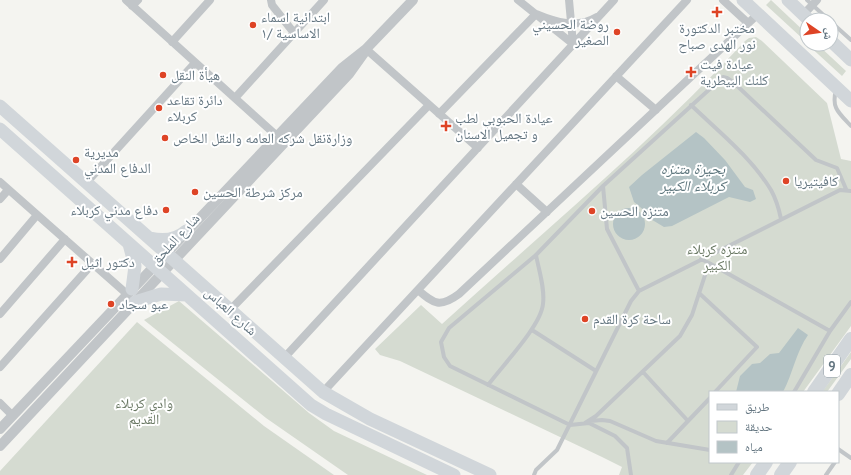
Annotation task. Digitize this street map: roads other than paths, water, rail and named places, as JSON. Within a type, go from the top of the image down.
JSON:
[{"type":"highway","name":"9","points":[[815,391],[851,339]]},
{"type":"highway","name":"9","points":[[839,393],[851,375]]},
{"type":"highway","points":[[757,475],[765,463]]},
{"type":"highway","points":[[781,475],[789,463]]},
{"type":"main road","points":[[743,0],[851,101]]},
{"type":"main road","points":[[788,0],[801,12]]},
{"type":"main road","points":[[839,49],[851,60]]},
{"type":"main road","name":"شارع العباس","points":[[0,106],[323,392],[370,419],[490,475]]},
{"type":"main road","name":"شارع العباس","points":[[0,129],[311,405],[326,414],[454,475]]},
{"type":"main road","points":[[150,238],[161,240],[172,239],[186,231]]},
{"type":"main road","points":[[128,242],[135,266],[131,295],[187,295]]},
{"type":"street","points":[[126,0],[135,3],[172,42],[281,140]]},
{"type":"street","points":[[172,42],[210,0]]},
{"type":"street","points":[[271,0],[272,6],[294,32]]},
{"type":"street","points":[[235,98],[324,0]]},
{"type":"street","name":"شارع الملحق","points":[[170,257],[186,231],[349,74],[366,50],[414,0]]},
{"type":"street","points":[[518,0],[573,44]]},
{"type":"street","points":[[569,0],[573,44]]},
{"type":"street","points":[[284,358],[614,0]]},
{"type":"street","points":[[323,392],[687,0]]},
{"type":"street","points":[[723,0],[748,23]]},
{"type":"street","points":[[808,12],[812,2]]},
{"type":"street","points":[[536,14],[554,22],[571,24],[585,22],[600,15]]},
{"type":"street","points":[[439,114],[536,14]]},
{"type":"street","points":[[418,290],[433,302],[440,303],[453,298],[758,14]]},
{"type":"street","points":[[366,50],[478,148]]},
{"type":"street","points":[[86,182],[195,63]]},
{"type":"street","points":[[616,76],[656,110]]},
{"type":"street","points":[[230,310],[429,105]]},
{"type":"street","name":"شارع الملحق","points":[[0,429],[170,257],[281,140]]},
{"type":"street","points":[[0,182],[92,263],[131,295]]},
{"type":"street","points":[[516,184],[547,212]]},
{"type":"street","points":[[0,199],[8,190]]},
{"type":"street","points":[[0,258],[37,215]]},
{"type":"street","points":[[0,314],[65,239]]},
{"type":"street","points":[[0,366],[92,263]]},
{"type":"street","name":"شارع الملحق","points":[[0,446],[131,295]]},
{"type":"street","points":[[0,403],[13,416]]},
{"type":"lane","points":[[812,2],[821,12]]},
{"type":"lane","points":[[839,29],[851,40]]},
{"type":"lane","points":[[709,450],[667,443],[602,420],[570,425],[450,366],[444,357],[441,342],[449,328],[536,255],[603,186],[720,79],[727,78],[816,160],[837,168],[846,189]]},
{"type":"lane","points":[[836,87],[833,100],[837,111],[851,126]]},
{"type":"lane","points":[[691,105],[730,142],[761,176],[776,200],[781,219]]},
{"type":"lane","points":[[603,186],[607,229],[639,291]]},
{"type":"lane","points":[[534,475],[536,470],[557,450],[631,302],[639,291],[840,190],[846,189],[851,191]]},
{"type":"lane","points":[[488,385],[532,330],[540,316],[543,304],[543,289],[536,255]]},
{"type":"lane","points":[[701,259],[830,331]]},
{"type":"lane","points":[[590,421],[643,372],[683,332],[699,293],[709,263]]},
{"type":"lane","points":[[699,293],[757,347],[716,391]]},
{"type":"lane","points":[[795,391],[830,331],[851,302]]},
{"type":"lane","points":[[532,330],[596,371]]},
{"type":"lane","points":[[643,372],[688,421]]},
{"type":"lane","points":[[667,443],[709,399]]},
{"type":"lane","points":[[585,423],[594,425],[619,439],[628,454],[631,475]]},
{"type":"lane","points":[[840,450],[851,458]]},
{"type":"lane","points":[[730,475],[737,463]]},
{"type":"lane","points":[[826,475],[834,463]]},
{"type":"water","name":"بحيرة متنزه كربلاء الكبير","points":[[696,132],[704,138],[725,160],[745,187],[753,190],[756,199],[750,202],[729,197],[672,226],[664,227],[649,218],[646,212],[634,202],[629,187]]},
{"type":"water","points":[[632,208],[638,210],[643,215],[645,224],[643,233],[638,238],[626,240],[620,238],[615,233],[613,221],[615,215],[620,210]]},
{"type":"water","points":[[798,328],[808,335],[800,348],[783,391],[736,391],[740,376],[752,364],[760,363],[770,354],[779,353]]},
{"type":"place","name":"مختبر الدكتورة نور الهدى صباح","points":[[717,12]]},
{"type":"place","name":"ابتدائية اسماء الاساسية /١","points":[[253,25]]},
{"type":"place","name":"روضة الحسيني الصغير","points":[[617,32]]},
{"type":"place","name":"عيادة فيت كلنك البيطرية","points":[[691,72]]},
{"type":"place","name":"هيأة النقل","points":[[163,75]]},
{"type":"place","name":"دائرة تقاعد كربلاء","points":[[159,108]]},
{"type":"place","name":"عيادة الحبوبي لطب و تجميل الاسنان","points":[[446,126]]},
{"type":"place","name":"وزارةنقل شركه العامه والنقل الخاص","points":[[165,138]]},
{"type":"place","name":"مديرية الدفاع المدني","points":[[76,160]]},
{"type":"place","name":"كافيتيريا","points":[[786,181]]},
{"type":"place","name":"مركز شرطة الحسين","points":[[195,192]]},
{"type":"place","name":"دفاع مدني كربلاء","points":[[166,210]]},
{"type":"place","name":"متنزه الحسين","points":[[592,211]]},
{"type":"place","name":"دكتور اثيل","points":[[72,262]]},
{"type":"place","name":"عبو سجاد","points":[[111,304]]},
{"type":"place","name":"ساحة كرة القدم","points":[[585,319]]},
{"type":"park label","name":"متنزه كربلاء الكبير","points":[[717,258]]},
{"type":"park label","name":"وادي كربلاء القديم","points":[[144,412]]}]
